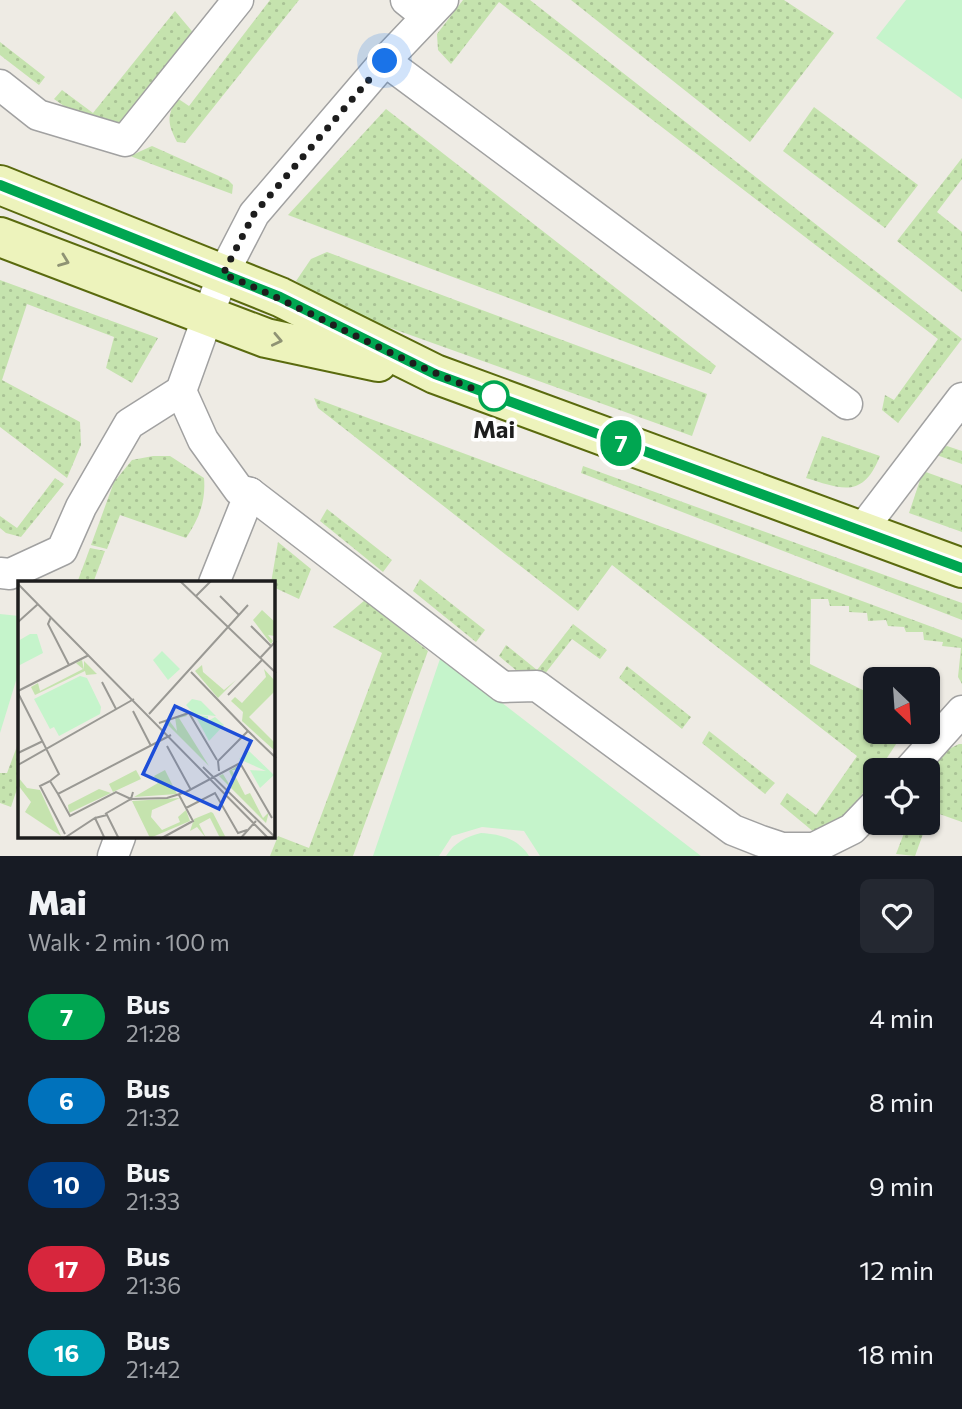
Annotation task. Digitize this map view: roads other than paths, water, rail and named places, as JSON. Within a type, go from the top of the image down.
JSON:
[{"type":"street","points":[[0,85],[38,115],[125,141],[238,0]]},
{"type":"street","points":[[0,573],[10,574],[62,550],[80,507],[129,424],[181,391],[223,274],[254,214],[385,61],[425,5]]},
{"type":"street","points":[[385,61],[846,404]]},
{"type":"street","points":[[0,185],[280,297],[435,374],[962,568]]},
{"type":"street","points":[[0,237],[266,338],[435,374]]},
{"type":"street","points":[[181,391],[203,440],[239,490],[250,493],[503,687],[537,686],[733,830],[782,848],[814,848],[852,829],[863,818]]},
{"type":"street","points":[[860,532],[962,398]]},
{"type":"street","points":[[215,581],[250,493]]},
{"type":"street","points":[[920,758],[962,711]]},
{"type":"street","points":[[113,856],[120,838]]},
{"type":"place","name":"Mai","points":[[494,396]]}]
